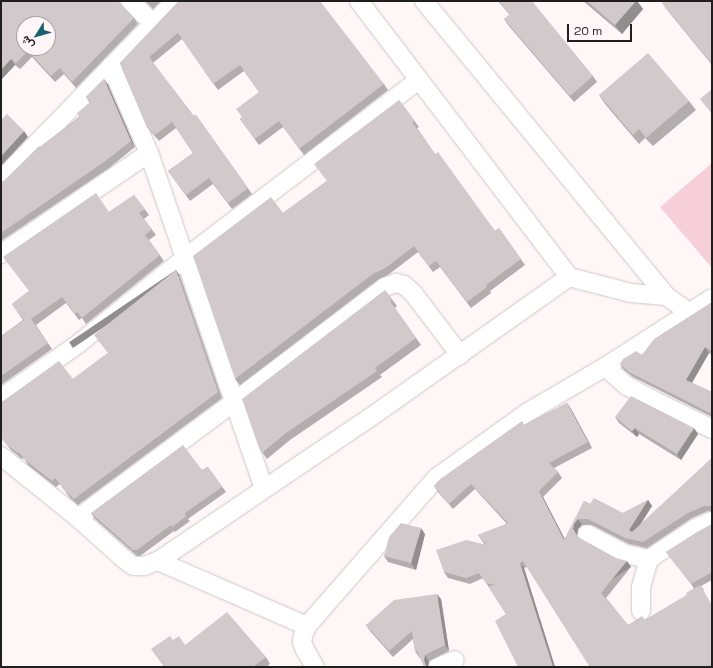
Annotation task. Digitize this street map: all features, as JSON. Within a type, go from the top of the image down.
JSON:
[{"type":"street","points":[[130,1],[153,23]]},
{"type":"street","points":[[1,180],[176,1]]},
{"type":"street","points":[[358,1],[569,276],[631,293],[666,296]]},
{"type":"street","points":[[424,1],[666,296],[689,312]]},
{"type":"street","points":[[112,66],[148,153],[264,488]]},
{"type":"street","points":[[1,398],[78,344],[185,258],[419,80]]},
{"type":"street","points":[[1,254],[148,153]]},
{"type":"street","points":[[1,456],[78,518],[133,566],[144,566],[158,561],[460,355],[569,276]]},
{"type":"street","points":[[78,518],[386,287],[396,283],[404,285],[412,293],[460,355]]},
{"type":"street","points":[[315,667],[302,642],[307,626],[436,478],[528,412],[605,367],[712,298]]},
{"type":"street","points":[[605,367],[628,386],[712,429]]},
{"type":"street","points":[[641,611],[641,588],[648,559],[696,528],[712,521]]},
{"type":"street","points":[[587,534],[625,554],[648,559]]},
{"type":"street","points":[[158,561],[307,626]]},
{"type":"street","points":[[438,667],[455,660]]},
{"type":"shaded area","points":[[712,163],[712,268],[660,207]]},
{"type":"building","points":[[1,1],[118,1],[134,18],[72,82],[60,68],[51,76],[33,56],[56,56],[56,16],[16,16],[16,56],[23,56],[16,63],[11,59],[1,70]]},
{"type":"building","points":[[179,1],[320,1],[384,84],[299,149],[279,121],[255,139],[240,119],[242,117],[236,109],[259,92],[240,65],[213,84],[178,33],[149,57],[193,115],[196,115],[248,188],[228,203],[209,178],[186,195],[168,171],[193,153],[172,122],[155,135],[147,127],[120,63]]},
{"type":"building","points":[[499,1],[532,1],[593,76],[570,96],[504,19],[510,14]]},
{"type":"building","points":[[587,1],[636,1],[615,25]]},
{"type":"building","points":[[664,1],[712,1],[712,64],[662,3]]},
{"type":"building","points":[[648,53],[689,101],[646,138],[639,129],[633,135],[599,95]]},
{"type":"building","points":[[104,79],[131,141],[104,162],[1,233],[1,182],[4,181],[39,146],[40,147],[80,117],[77,113],[91,102],[86,97]]},
{"type":"building","points":[[712,89],[712,114],[700,99]]},
{"type":"building","points":[[399,100],[415,121],[412,122],[435,154],[438,152],[495,231],[499,228],[521,259],[486,285],[487,287],[467,302],[436,261],[429,266],[414,246],[384,269],[374,273],[235,379],[193,256],[271,197],[283,213],[327,181],[314,164]]},
{"type":"building","points":[[7,114],[24,131],[1,156],[1,120]]},
{"type":"building","points":[[96,193],[109,212],[134,195],[145,209],[139,213],[152,229],[145,235],[160,255],[82,318],[77,312],[75,314],[62,297],[31,319],[48,343],[1,376],[1,336],[24,320],[12,304],[29,291],[3,257]]},
{"type":"building","points":[[176,270],[218,392],[74,499],[66,492],[55,478],[52,481],[24,459],[19,452],[18,453],[6,444],[1,437],[1,401],[59,361],[73,379],[108,353],[94,335]]},
{"type":"building","points":[[385,290],[392,300],[390,301],[416,338],[375,368],[377,371],[286,433],[262,453],[242,399]]},
{"type":"building","points":[[712,302],[712,351],[705,347],[686,380],[712,392],[712,414],[629,372],[620,364],[623,359],[636,351],[642,355],[654,339]]},
{"type":"building","points":[[631,396],[694,428],[677,454],[635,428],[632,431],[615,417]]},
{"type":"building","points":[[567,403],[588,442],[549,463],[558,472],[539,491],[564,540],[584,501],[590,504],[594,498],[623,513],[648,500],[629,530],[632,532],[712,458],[712,506],[704,506],[688,513],[643,542],[625,538],[588,519],[578,519],[574,524],[573,529],[578,537],[616,558],[627,561],[601,593],[628,625],[642,616],[645,620],[687,595],[686,593],[700,585],[712,605],[712,667],[590,667],[523,561],[520,563],[553,667],[518,667],[495,621],[506,614],[488,586],[495,585],[486,583],[479,573],[466,578],[444,572],[436,550],[466,540],[487,545],[478,535],[508,523],[471,484],[449,504],[434,486],[439,480],[522,421],[524,425]]},
{"type":"building","points":[[183,445],[202,470],[208,467],[222,487],[185,513],[186,516],[172,527],[171,525],[137,550],[133,550],[91,513]]},
{"type":"building","points":[[401,523],[421,528],[411,563],[384,556],[389,537]]},
{"type":"building","points":[[712,524],[712,572],[691,584],[666,552]]},
{"type":"building","points":[[437,594],[445,645],[425,655],[424,660],[426,667],[424,667],[417,651],[415,651],[412,631],[389,651],[366,625],[394,600]]},
{"type":"building","points":[[227,612],[266,657],[253,667],[164,667],[151,649],[170,636],[173,640],[179,636],[185,645]]}]
